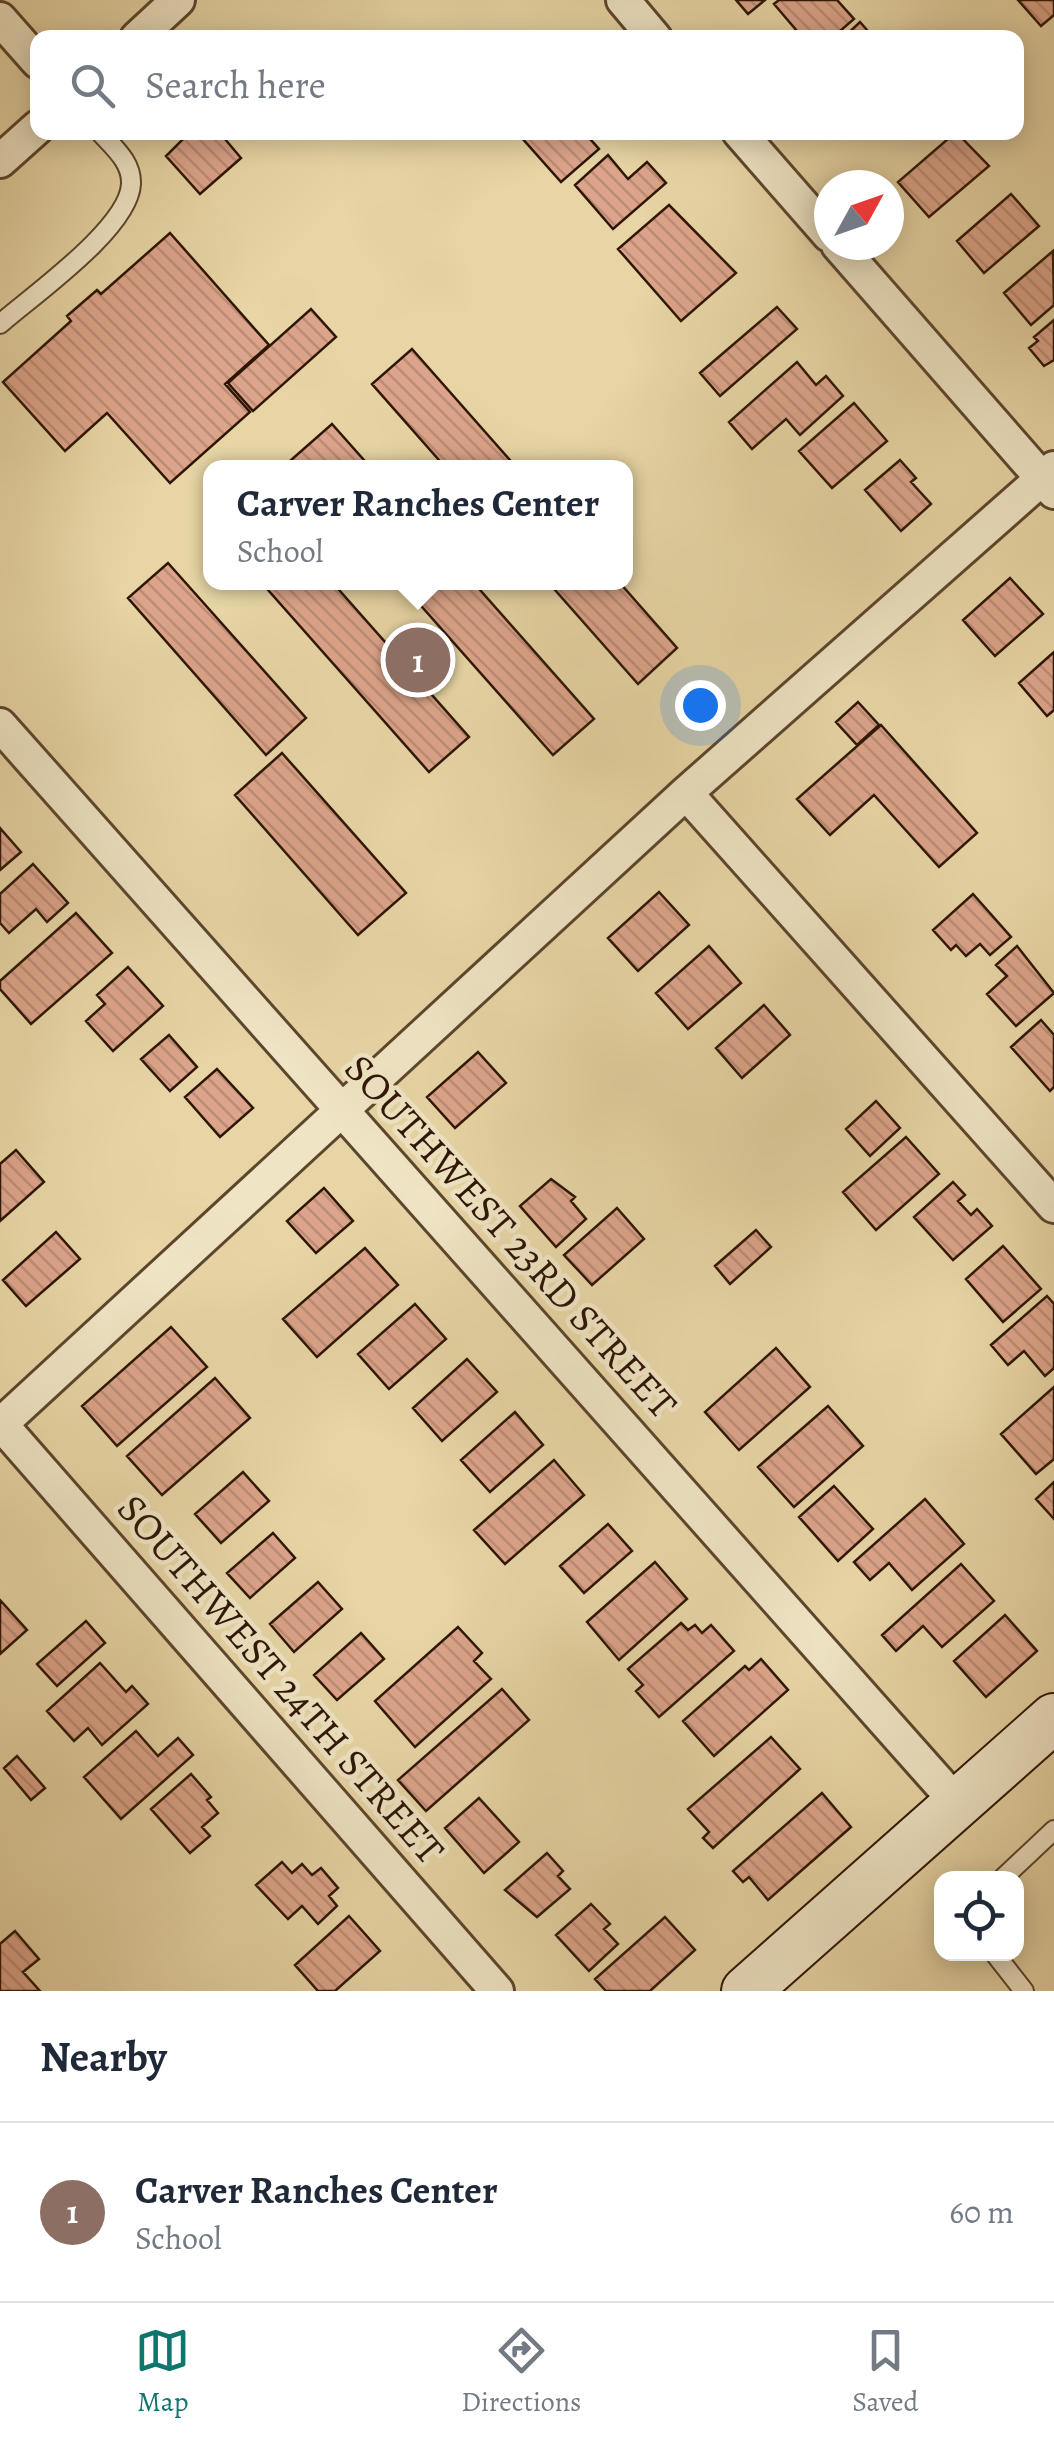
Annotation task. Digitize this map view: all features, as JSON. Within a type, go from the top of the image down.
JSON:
[{"type":"street","points":[[145,30],[178,0]]},
{"type":"street","points":[[622,0],[649,30]]},
{"type":"street","points":[[1,22],[30,53]]},
{"type":"street","points":[[0,161],[30,135]]},
{"type":"street","points":[[746,140],[814,218]]},
{"type":"street","points":[[0,1424],[686,793],[1050,479],[852,260]]},
{"type":"street","name":"SOUTHWEST 23RD STREET","points":[[0,725],[958,1804]]},
{"type":"street","points":[[686,793],[1054,1206]]},
{"type":"street","name":"SOUTHWEST 24TH STREET","points":[[0,1424],[497,1991]]},
{"type":"street","points":[[746,1991],[1054,1718]]},
{"type":"lane","points":[[0,324],[114,224],[131,186],[126,162],[107,140]]},
{"type":"lane","points":[[1010,1871],[1054,1830]]},
{"type":"lane","points":[[1000,1961],[1024,1991]]},
{"type":"building","points":[[736,0],[765,0],[748,14]]},
{"type":"building","points":[[779,0],[837,0],[854,19],[841,30],[796,30],[774,4]]},
{"type":"building","points":[[1018,0],[1054,0],[1054,15],[1041,26]]},
{"type":"building","points":[[182,140],[226,140],[241,158],[200,194],[166,156]]},
{"type":"building","points":[[524,140],[591,140],[599,149],[561,182]]},
{"type":"building","points":[[947,140],[964,140],[989,166],[929,217],[904,189],[904,177]]},
{"type":"building","points":[[608,155],[628,179],[647,162],[666,183],[613,229],[575,185]]},
{"type":"building","points":[[1011,194],[1039,226],[984,273],[957,241]]},
{"type":"building","points":[[669,205],[736,273],[681,321],[618,249]]},
{"type":"building","points":[[170,233],[269,345],[225,384],[250,412],[170,483],[107,413],[65,451],[3,382],[71,321],[67,316],[97,290],[101,294]]},
{"type":"building","points":[[1053,251],[1054,305],[1031,325],[1004,293]]},
{"type":"building","points":[[777,307],[797,329],[720,396],[700,373]]},
{"type":"building","points":[[311,309],[336,337],[253,411],[228,383]]},
{"type":"building","points":[[1054,320],[1054,360],[1044,366],[1029,348],[1038,341],[1034,337]]},
{"type":"building","points":[[412,349],[510,460],[439,460],[372,384]]},
{"type":"building","points":[[797,362],[816,385],[826,376],[843,396],[800,435],[786,419],[752,449],[729,422]]},
{"type":"building","points":[[854,403],[887,441],[832,488],[799,451]]},
{"type":"building","points":[[332,424],[364,460],[291,460]]},
{"type":"building","points":[[900,460],[916,478],[911,482],[931,504],[901,531],[865,490]]},
{"type":"building","points":[[168,563],[306,718],[266,755],[128,598]]},
{"type":"building","points":[[1010,578],[1043,614],[995,656],[963,620]]},
{"type":"building","points":[[268,590],[339,590],[469,737],[429,772]]},
{"type":"building","points":[[407,590],[480,590],[594,719],[553,755]]},
{"type":"building","points":[[555,590],[626,590],[677,648],[638,684]]},
{"type":"building","points":[[1054,652],[1054,710],[1047,716],[1019,683]]},
{"type":"building","points":[[858,702],[879,725],[857,745],[836,722]]},
{"type":"building","points":[[881,725],[977,833],[939,867],[874,795],[830,835],[797,799]]},
{"type":"building","points":[[282,753],[406,893],[358,935],[235,795]]},
{"type":"building","points":[[0,828],[21,852],[0,870]]},
{"type":"building","points":[[33,864],[68,903],[47,922],[36,909],[9,933],[0,923],[0,894]]},
{"type":"building","points":[[659,892],[689,925],[638,971],[608,938]]},
{"type":"building","points":[[973,894],[1011,937],[990,955],[980,944],[966,956],[956,945],[951,950],[933,930]]},
{"type":"building","points":[[76,913],[112,953],[31,1024],[0,989],[0,981]]},
{"type":"building","points":[[709,946],[741,983],[688,1029],[656,993]]},
{"type":"building","points":[[1017,946],[1054,993],[1016,1026],[987,994],[1007,976],[996,965]]},
{"type":"building","points":[[128,967],[163,1006],[113,1051],[86,1021],[105,1004],[97,995]]},
{"type":"building","points":[[764,1005],[790,1035],[742,1078],[716,1048]]},
{"type":"building","points":[[1041,1020],[1054,1035],[1054,1087],[1050,1091],[1011,1047]]},
{"type":"building","points":[[169,1035],[197,1067],[170,1091],[141,1059]]},
{"type":"building","points":[[478,1052],[506,1083],[455,1128],[427,1097]]},
{"type":"building","points":[[217,1069],[253,1108],[220,1137],[185,1097]]},
{"type":"building","points":[[876,1101],[900,1128],[870,1156],[846,1129]]},
{"type":"building","points":[[906,1137],[939,1174],[876,1230],[843,1192]]},
{"type":"building","points":[[16,1150],[44,1182],[0,1221],[0,1164]]},
{"type":"building","points":[[551,1179],[575,1197],[571,1201],[586,1219],[556,1247],[520,1206]]},
{"type":"building","points":[[953,1182],[965,1195],[958,1201],[971,1215],[977,1209],[992,1226],[953,1260],[914,1217]]},
{"type":"building","points":[[324,1188],[353,1221],[316,1253],[287,1221]]},
{"type":"building","points":[[617,1208],[644,1239],[592,1285],[564,1255]]},
{"type":"building","points":[[756,1230],[771,1247],[730,1284],[715,1266]]},
{"type":"building","points":[[56,1232],[80,1259],[26,1306],[3,1280]]},
{"type":"building","points":[[1003,1246],[1041,1289],[1003,1322],[966,1279]]},
{"type":"building","points":[[365,1248],[398,1285],[317,1357],[283,1319]]},
{"type":"building","points":[[1047,1296],[1054,1304],[1054,1368],[1045,1376],[1024,1351],[1008,1365],[991,1345]]},
{"type":"building","points":[[415,1304],[446,1339],[389,1389],[358,1354]]},
{"type":"building","points":[[171,1327],[207,1367],[117,1446],[82,1406]]},
{"type":"building","points":[[776,1348],[810,1387],[739,1450],[705,1412]]},
{"type":"building","points":[[467,1359],[497,1392],[442,1441],[413,1408]]},
{"type":"building","points":[[215,1378],[250,1418],[162,1495],[127,1456]]},
{"type":"building","points":[[1054,1387],[1054,1459],[1036,1474],[1001,1434]]},
{"type":"building","points":[[828,1406],[863,1446],[794,1507],[758,1467]]},
{"type":"building","points":[[515,1412],[543,1445],[490,1492],[461,1460]]},
{"type":"building","points":[[554,1460],[584,1495],[505,1564],[474,1530]]},
{"type":"building","points":[[243,1472],[269,1501],[221,1543],[195,1514]]},
{"type":"building","points":[[1054,1482],[1054,1519],[1036,1499]]},
{"type":"building","points":[[834,1486],[873,1529],[838,1561],[799,1517]]},
{"type":"building","points":[[925,1499],[964,1544],[912,1590],[889,1563],[870,1580],[854,1562]]},
{"type":"building","points":[[608,1524],[632,1551],[584,1593],[560,1566]]},
{"type":"building","points":[[273,1533],[295,1558],[250,1598],[227,1573]]},
{"type":"building","points":[[655,1562],[687,1599],[619,1660],[587,1622]]},
{"type":"building","points":[[961,1564],[994,1601],[942,1647],[923,1626],[896,1651],[882,1635]]},
{"type":"building","points":[[318,1582],[342,1609],[294,1652],[270,1624]]},
{"type":"building","points":[[0,1600],[27,1630],[0,1654]]},
{"type":"building","points":[[1005,1615],[1037,1651],[986,1697],[954,1661]]},
{"type":"building","points":[[86,1621],[105,1643],[57,1686],[37,1664]]},
{"type":"building","points":[[681,1623],[688,1630],[695,1625],[702,1633],[711,1625],[734,1651],[659,1717],[636,1691],[643,1685],[628,1669]]},
{"type":"building","points":[[458,1627],[482,1653],[474,1661],[491,1679],[415,1747],[375,1701]]},
{"type":"building","points":[[361,1633],[384,1659],[337,1700],[314,1675]]},
{"type":"building","points":[[761,1659],[788,1690],[714,1756],[683,1721],[745,1666],[749,1670]]},
{"type":"building","points":[[100,1663],[126,1692],[132,1686],[148,1704],[102,1745],[88,1728],[74,1741],[47,1711]]},
{"type":"building","points":[[502,1689],[529,1720],[426,1811],[398,1780]]},
{"type":"building","points":[[136,1731],[158,1756],[178,1738],[193,1755],[121,1819],[84,1777]]},
{"type":"building","points":[[771,1737],[800,1769],[713,1848],[703,1838],[709,1832],[688,1809]]},
{"type":"building","points":[[17,1756],[45,1788],[31,1800],[4,1768]]},
{"type":"building","points":[[191,1774],[211,1797],[207,1800],[218,1813],[202,1827],[210,1836],[190,1853],[151,1809]]},
{"type":"building","points":[[822,1793],[851,1827],[768,1900],[749,1877],[743,1882],[733,1871]]},
{"type":"building","points":[[479,1798],[519,1842],[484,1873],[445,1828]]},
{"type":"building","points":[[547,1853],[563,1871],[558,1876],[570,1889],[537,1917],[505,1890]]},
{"type":"building","points":[[282,1862],[292,1873],[302,1864],[312,1875],[321,1868],[338,1888],[329,1896],[337,1906],[318,1924],[302,1906],[288,1919],[256,1885]]},
{"type":"building","points":[[591,1904],[610,1924],[604,1929],[618,1944],[589,1971],[556,1935]]},
{"type":"building","points":[[349,1916],[380,1951],[335,1991],[318,1991],[295,1965]]},
{"type":"building","points":[[665,1917],[695,1950],[650,1991],[606,1991],[595,1979]]},
{"type":"building","points":[[15,1931],[39,1959],[23,1972],[40,1991],[0,1991],[0,1944]]},
{"type":"place","name":"Carver Ranches Center","points":[[418,660]]}]
